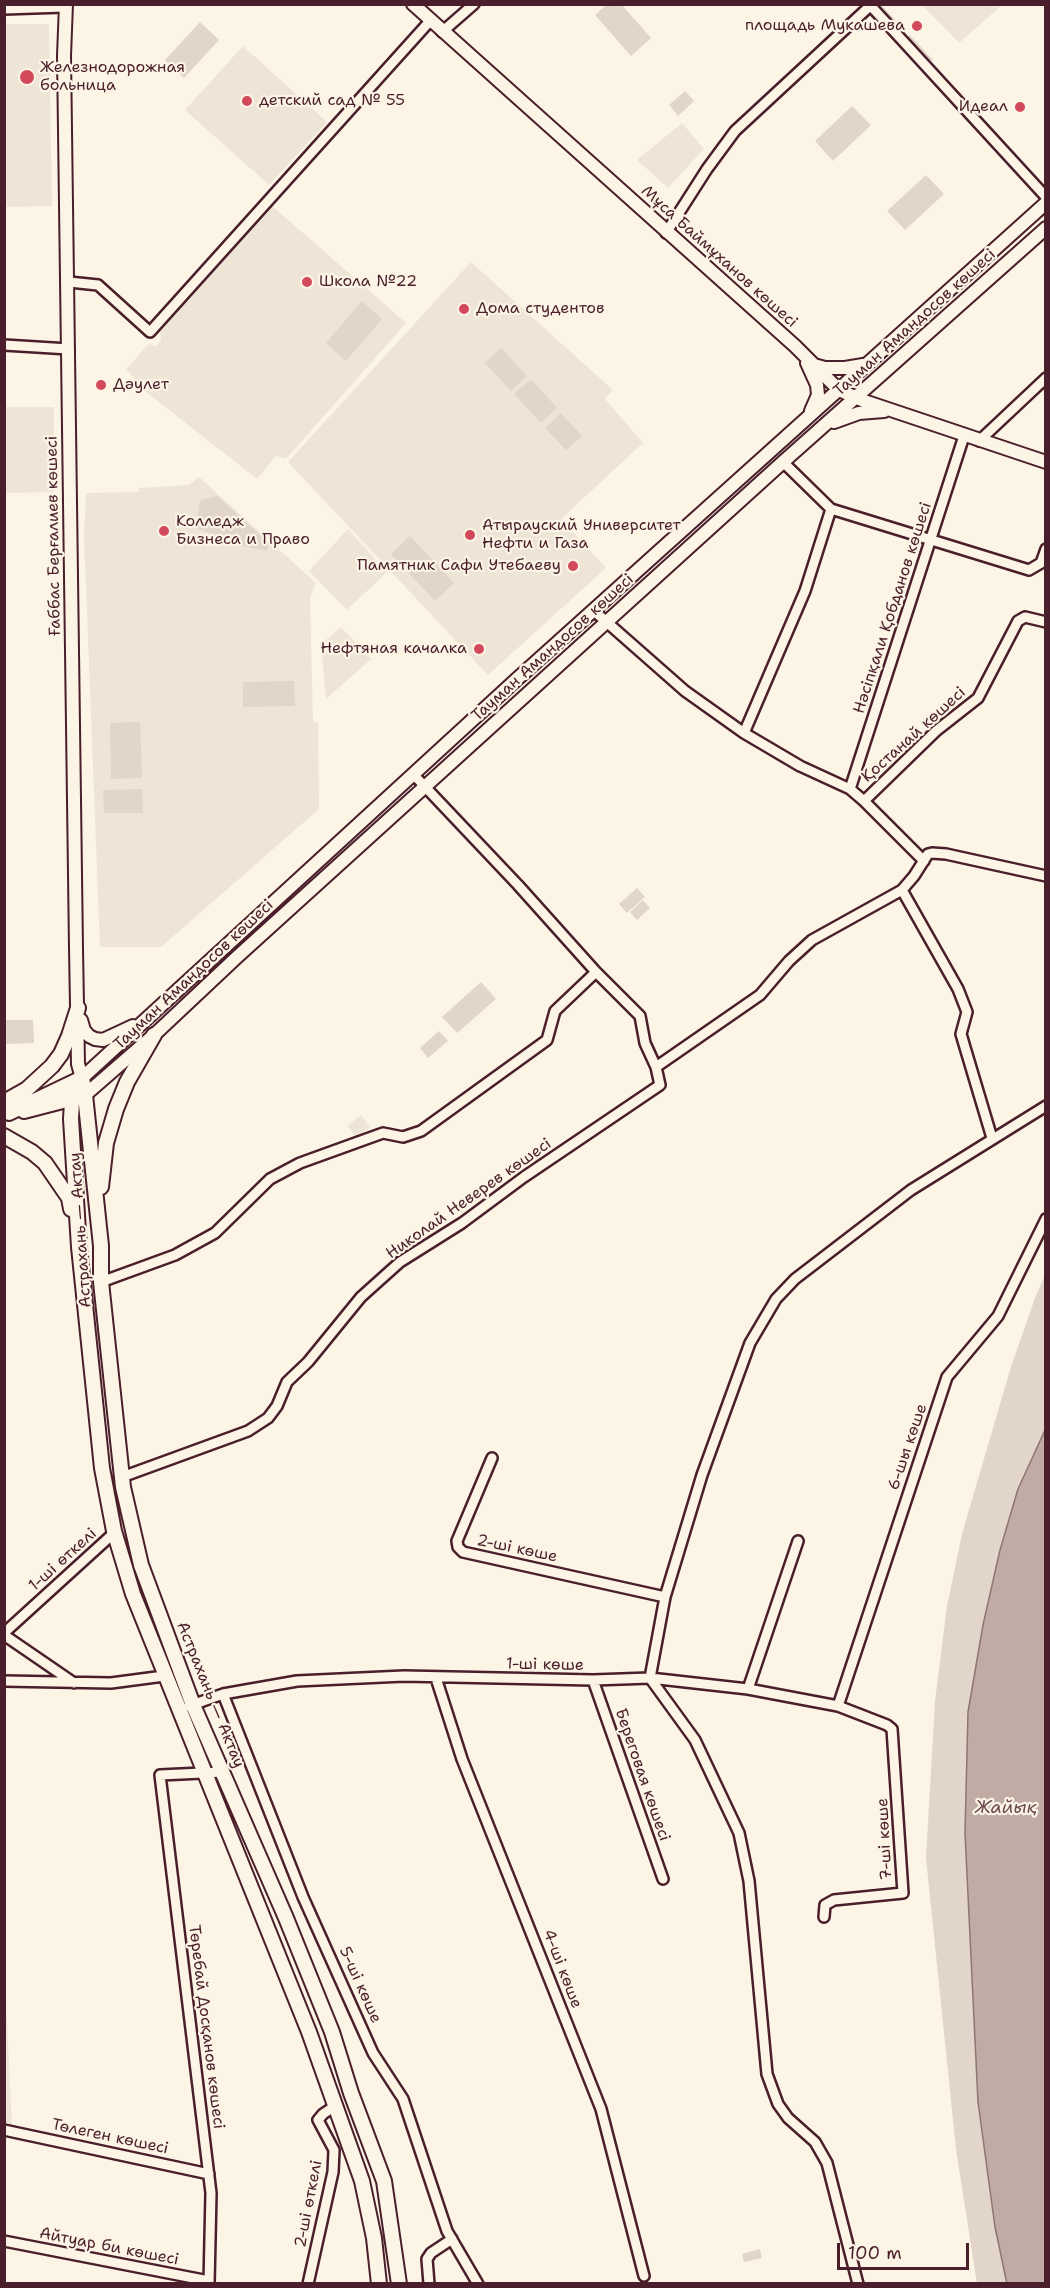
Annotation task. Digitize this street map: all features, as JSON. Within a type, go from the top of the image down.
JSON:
[{"type":"highway","points":[[6,1110],[52,1066],[61,1054],[78,1008]]},
{"type":"highway","points":[[4,1136],[32,1152],[45,1163],[58,1180],[69,1198],[79,1247],[94,1244],[101,1246],[101,1179],[106,1143],[127,1082],[154,1035]]},
{"type":"highway","points":[[6,1110],[78,1077]]},
{"type":"highway","name":"Астрахань — Актау","points":[[78,1077],[85,1095],[101,1246],[100,1282],[122,1477],[129,1520],[141,1566],[193,1705],[291,1928],[332,2032],[351,2093],[384,2181],[399,2283]]},
{"type":"highway","name":"Астрахань — Актау","points":[[78,1077],[71,1100],[79,1247],[102,1468],[115,1532],[133,1594],[164,1676],[206,1773],[309,2032],[362,2181],[375,2238],[379,2283]]},
{"type":"highway","points":[[6,1110],[43,1108],[85,1095]]},
{"type":"main road","name":"Мұса Баймұханов көшесі","points":[[412,4],[802,354],[839,390],[886,409],[1046,462]]},
{"type":"main road","name":"Ғаббас Берғалиев көшесі","points":[[65,6],[78,1077]]},
{"type":"main road","name":"Тауман Амандосов көшесі","points":[[78,1077],[142,1022],[593,610],[1046,203]]},
{"type":"main road","name":"Тауман Амандосов көшесі","points":[[85,1095],[154,1035],[824,425],[1046,228]]},
{"type":"main road","points":[[802,354],[814,376],[818,392],[808,417]]},
{"type":"main road","points":[[814,365],[825,368],[845,368],[867,364]]},
{"type":"main road","points":[[824,425],[859,413],[886,409],[874,389],[880,377]]},
{"type":"main road","points":[[78,1008],[84,1030],[95,1040],[103,1040],[142,1022]]},
{"type":"street","points":[[442,32],[474,4]]},
{"type":"street","points":[[666,233],[707,169],[735,131],[869,5],[1046,197]]},
{"type":"street","points":[[4,9],[65,6]]},
{"type":"street","points":[[69,282],[99,285],[150,332],[430,21]]},
{"type":"street","points":[[4,345],[69,349]]},
{"type":"street","points":[[979,441],[1046,378]]},
{"type":"street","name":"Нәсіпқали Қобданов көшесі","points":[[850,789],[964,436]]},
{"type":"street","points":[[783,462],[831,509],[1029,570],[1041,563],[1046,549]]},
{"type":"street","points":[[744,733],[805,591],[831,509]]},
{"type":"street","points":[[593,610],[685,691],[744,733],[800,766],[850,789],[924,861]]},
{"type":"street","name":"Қостанай көшесі","points":[[864,801],[936,731],[978,698],[1018,621],[1024,617],[1046,622]]},
{"type":"street","points":[[413,774],[596,972],[640,1016],[645,1043],[656,1067],[760,995],[789,961],[812,940],[902,890],[928,854],[935,852],[1046,876]]},
{"type":"street","points":[[902,890],[958,988],[967,1012],[961,1034],[992,1138]]},
{"type":"street","points":[[100,1282],[176,1255],[214,1233],[270,1179],[300,1163],[383,1133],[403,1137],[421,1131],[547,1040],[555,1011],[596,972]]},
{"type":"street","name":"Николай Неверев көшесі","points":[[122,1477],[248,1431],[268,1418],[277,1406],[287,1382],[308,1362],[361,1298],[400,1262],[462,1223],[524,1177],[660,1085],[656,1067]]},
{"type":"street","points":[[858,2283],[827,2163],[815,2142],[788,2118],[778,2104],[767,2074],[749,1881],[739,1833],[694,1740],[650,1678],[665,1597],[702,1475],[750,1342],[776,1299],[795,1279],[911,1190],[1046,1106]]},
{"type":"street","name":"6-шы көше","points":[[838,1706],[947,1377],[998,1316],[1046,1219]]},
{"type":"street","name":"2-ші көше","points":[[492,1458],[457,1542],[458,1548],[463,1552],[665,1597]]},
{"type":"street","name":"1-ші өткелі","points":[[4,1634],[115,1532]]},
{"type":"street","points":[[748,1689],[798,1541]]},
{"type":"street","points":[[4,1634],[74,1683]]},
{"type":"street","points":[[4,1681],[111,1683],[164,1676]]},
{"type":"street","name":"1-ші көше","points":[[180,1710],[223,1694],[297,1681],[404,1676],[593,1680],[650,1678],[748,1689],[838,1706],[892,1729]]},
{"type":"street","name":"4-шi көше","points":[[436,1678],[462,1759],[601,2109],[644,2276]]},
{"type":"street","name":"Береговая көшесі","points":[[593,1680],[663,1879]]},
{"type":"street","name":"5-шi көше","points":[[223,1694],[308,1907],[373,2053],[403,2099],[447,2231],[478,2283]]},
{"type":"street","name":"7-шi көше","points":[[824,1917],[825,1905],[834,1900],[903,1893],[892,1729]]},
{"type":"street","points":[[206,1773],[223,1772]]},
{"type":"street","name":"Төребай Досқанов көшесі","points":[[206,1773],[159,1775],[211,2193],[209,2282]]},
{"type":"street","name":"2-ші өткелі","points":[[308,2283],[334,2161],[334,2150],[318,2120],[322,2114],[335,2106]]},
{"type":"street","name":"Төлеген көшесі","points":[[4,2130],[209,2174]]},
{"type":"street","points":[[429,2283],[427,2259],[431,2253],[452,2239]]},
{"type":"street","name":"Айтуар би көшесі","points":[[4,2241],[209,2282]]},
{"type":"shaded area","points":[[606,5],[622,5],[651,38],[631,56],[595,15]]},
{"type":"shaded area","points":[[922,5],[1002,5],[959,43]]},
{"type":"shaded area","points":[[882,6],[906,31],[902,36],[883,13]]},
{"type":"shaded area","points":[[200,22],[219,40],[184,78],[165,60]]},
{"type":"shaded area","name":"Железнодорожная больница","points":[[5,24],[49,24],[52,206],[5,207]]},
{"type":"shaded area","points":[[910,35],[934,61],[923,58],[906,40]]},
{"type":"shaded area","points":[[243,46],[327,122],[269,185],[185,110]]},
{"type":"shaded area","points":[[685,91],[694,101],[678,116],[669,105]]},
{"type":"shaded area","points":[[852,106],[871,125],[833,161],[815,141]]},
{"type":"shaded area","points":[[682,123],[704,149],[668,188],[637,160]]},
{"type":"shaded area","points":[[926,175],[944,194],[905,230],[887,211]]},
{"type":"shaded area","points":[[270,204],[406,323],[286,459],[276,456],[257,479],[145,391],[126,369],[149,344],[156,346],[161,340],[160,332]]},
{"type":"shaded area","points":[[471,262],[613,390],[605,399],[643,443],[561,519],[606,568],[488,675],[288,462]]},
{"type":"shaded area","points":[[362,301],[382,319],[346,361],[326,343]]},
{"type":"shaded area","points":[[501,348],[527,376],[511,391],[485,363]]},
{"type":"shaded area","points":[[531,379],[557,408],[541,423],[514,394]]},
{"type":"shaded area","points":[[5,407],[54,407],[54,492],[5,493]]},
{"type":"shaded area","points":[[561,413],[582,436],[566,450],[545,428]]},
{"type":"shaded area","points":[[199,477],[316,583],[310,598],[313,722],[318,723],[319,809],[161,947],[100,947],[84,537],[86,493],[139,492],[139,488],[189,485]]},
{"type":"shaded area","points":[[217,496],[269,543],[267,551],[215,540],[215,535],[196,528],[200,500]]},
{"type":"shaded area","points":[[348,529],[387,572],[347,610],[309,571]]},
{"type":"shaded area","points":[[410,536],[454,583],[435,601],[391,554]]},
{"type":"shaded area","points":[[341,627],[371,659],[326,699],[321,644]]},
{"type":"shaded area","points":[[294,681],[295,706],[243,707],[243,682]]},
{"type":"shaded area","points":[[140,722],[142,778],[111,779],[110,723]]},
{"type":"shaded area","points":[[142,789],[143,813],[104,813],[103,790]]},
{"type":"shaded area","points":[[637,888],[645,897],[627,913],[619,904]]},
{"type":"shaded area","points":[[643,900],[650,908],[637,920],[630,912]]},
{"type":"shaded area","points":[[481,982],[496,999],[457,1033],[442,1017]]},
{"type":"shaded area","points":[[5,1020],[33,1020],[34,1043],[5,1044]]},
{"type":"shaded area","points":[[439,1031],[448,1041],[428,1058],[420,1048]]},
{"type":"shaded area","points":[[361,1115],[370,1127],[357,1138],[347,1126]]},
{"type":"shaded area","points":[[1045,1275],[1045,1430],[1018,1489],[1000,1550],[983,1625],[968,1712],[965,1833],[978,2102],[995,2227],[1007,2283],[977,2284],[956,2149],[926,1858],[935,1701],[947,1606],[962,1534],[1010,1370]]},
{"type":"shaded area","points":[[5,1981],[12,2125],[5,2123]]},
{"type":"shaded area","points":[[760,2249],[762,2258],[744,2262],[742,2254]]},
{"type":"water","name":"Жайық","points":[[1045,1430],[1046,2283],[1007,2284],[995,2227],[978,2102],[965,1833],[968,1712],[983,1625],[1000,1550],[1018,1489]]},
{"type":"place","name":"площадь Мукашева","points":[[917,26]]},
{"type":"place","name":"Железнодорожная больница","points":[[27,77]]},
{"type":"place","name":"детский сад № 55","points":[[247,101]]},
{"type":"place","name":"Идеал","points":[[1020,107]]},
{"type":"place","name":"Школа №22","points":[[307,282]]},
{"type":"place","name":"Дома студентов","points":[[464,309]]},
{"type":"place","name":"Дәулет","points":[[101,385]]},
{"type":"place","name":"Колледж Бизнеса и Право","points":[[164,531]]},
{"type":"place","name":"Атырауский Университет Нефти и Газа","points":[[470,535]]},
{"type":"place","name":"Памятник Сафи Утебаеву","points":[[573,566]]},
{"type":"place","name":"Нефтяная качалка","points":[[479,649]]}]
